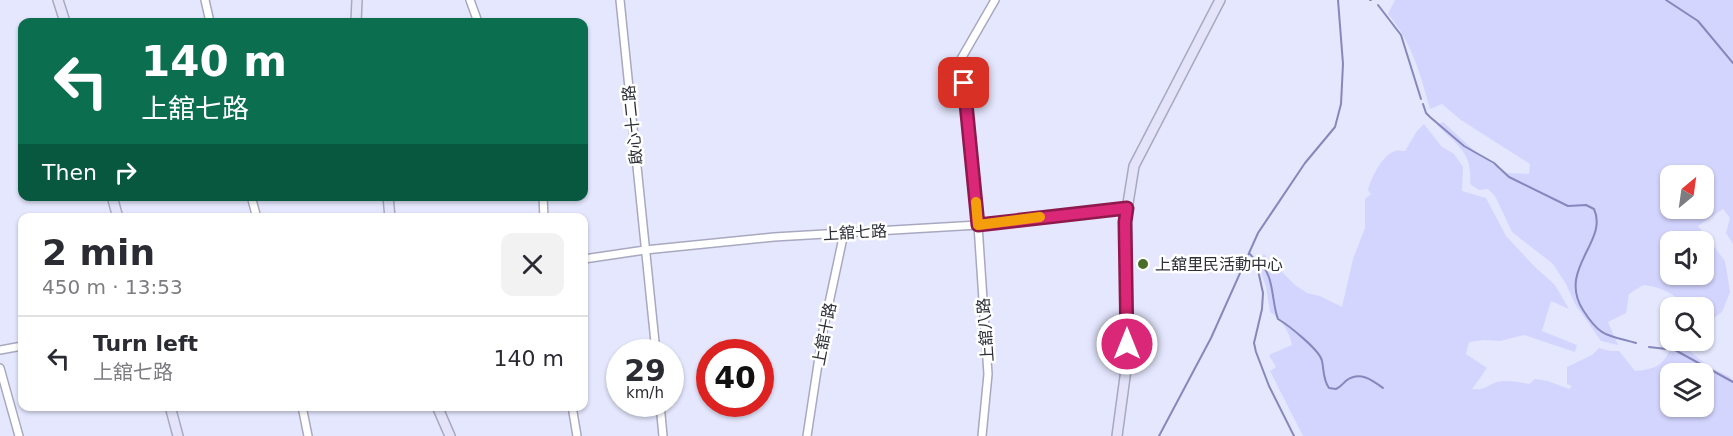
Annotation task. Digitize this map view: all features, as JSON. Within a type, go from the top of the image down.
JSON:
[{"type":"street","points":[[58,0],[63,18]]},
{"type":"street","points":[[205,0],[209,18]]},
{"type":"street","points":[[356,18],[357,0]]},
{"type":"street","points":[[470,0],[477,18]]},
{"type":"street","name":"啟心十二路","points":[[620,0],[655,339]]},
{"type":"street","name":"上舘八路","points":[[982,436],[988,374],[978,225],[962,59],[995,0]]},
{"type":"street","points":[[1117,436],[1127,362],[1127,208],[1134,166],[1220,0]]},
{"type":"street","name":"上舘七路","points":[[588,258],[645,250],[774,237],[978,225],[1127,208]]},
{"type":"street","name":"上舘十路","points":[[807,436],[823,331],[844,233]]},
{"type":"street","points":[[0,350],[18,347]]},
{"type":"street","points":[[0,368],[19,436]]},
{"type":"street","points":[[171,411],[178,436]]},
{"type":"street","points":[[303,411],[308,436]]},
{"type":"street","points":[[439,411],[450,436]]},
{"type":"street","points":[[573,411],[577,436]]},
{"type":"street","points":[[661,417],[663,436]]},
{"type":"shaded area","points":[[1395,0],[1733,0],[1733,244],[1726,233],[1730,218],[1723,209],[1714,215],[1714,165],[1660,165],[1660,219],[1708,219],[1698,226],[1702,231],[1660,231],[1660,285],[1714,285],[1714,247],[1725,261],[1730,292],[1722,312],[1714,318],[1714,297],[1675,297],[1656,287],[1643,285],[1629,294],[1626,313],[1608,322],[1618,345],[1601,341],[1575,304],[1553,264],[1512,232],[1495,196],[1488,189],[1479,190],[1470,184],[1466,157],[1457,144],[1437,125],[1443,122],[1480,156],[1507,173],[1529,174],[1530,164],[1461,120],[1442,104],[1430,109],[1419,71],[1388,14]]},
{"type":"shaded area","points":[[1424,124],[1441,146],[1454,154],[1463,167],[1462,191],[1486,198],[1506,236],[1555,285],[1569,309],[1551,301],[1542,331],[1577,345],[1575,352],[1524,335],[1500,341],[1469,342],[1466,354],[1487,368],[1472,389],[1482,389],[1502,381],[1529,384],[1535,379],[1569,389],[1572,386],[1567,384],[1567,367],[1592,355],[1599,348],[1619,351],[1635,371],[1648,369],[1660,364],[1660,417],[1714,417],[1714,369],[1730,377],[1733,381],[1733,436],[1303,436],[1270,371],[1276,367],[1269,355],[1292,345],[1284,326],[1270,312],[1266,287],[1258,263],[1264,254],[1295,285],[1307,293],[1320,296],[1342,307],[1353,259],[1365,228],[1365,199],[1371,194],[1368,190],[1372,179],[1390,153],[1405,151]]},
{"type":"shaded area","points":[[1669,351],[1690,351],[1704,363],[1661,363]]},
{"type":"waterway","points":[[1159,436],[1211,338],[1258,233],[1305,163],[1335,127],[1341,104],[1343,64],[1338,0]]},
{"type":"waterway","points":[[1666,0],[1698,21],[1733,63]]},
{"type":"waterway","points":[[1378,5],[1401,35],[1421,99]]},
{"type":"waterway","points":[[1423,104],[1426,113],[1464,146],[1494,163],[1509,177],[1568,206],[1586,205],[1594,209],[1597,221],[1595,233],[1579,268],[1576,281],[1577,295],[1583,310],[1600,330],[1605,334],[1636,343]]},
{"type":"waterway","points":[[1249,253],[1256,261],[1263,293],[1262,309],[1254,343],[1256,352],[1269,386],[1294,436]]},
{"type":"waterway","points":[[1256,261],[1266,271],[1272,287],[1278,319],[1303,338],[1320,356],[1329,388],[1336,389],[1347,380],[1357,376],[1370,380],[1383,388]]},
{"type":"waterway","points":[[1649,347],[1675,350],[1733,382]]},
{"type":"slow traffic","points":[[976,202],[978,225],[1040,217]]},
{"type":"place","name":"上舘里民活動中心","points":[[1143,264]]},
{"type":"route","points":[[964,83],[978,225],[1127,208],[1125,222],[1127,344]]}]
